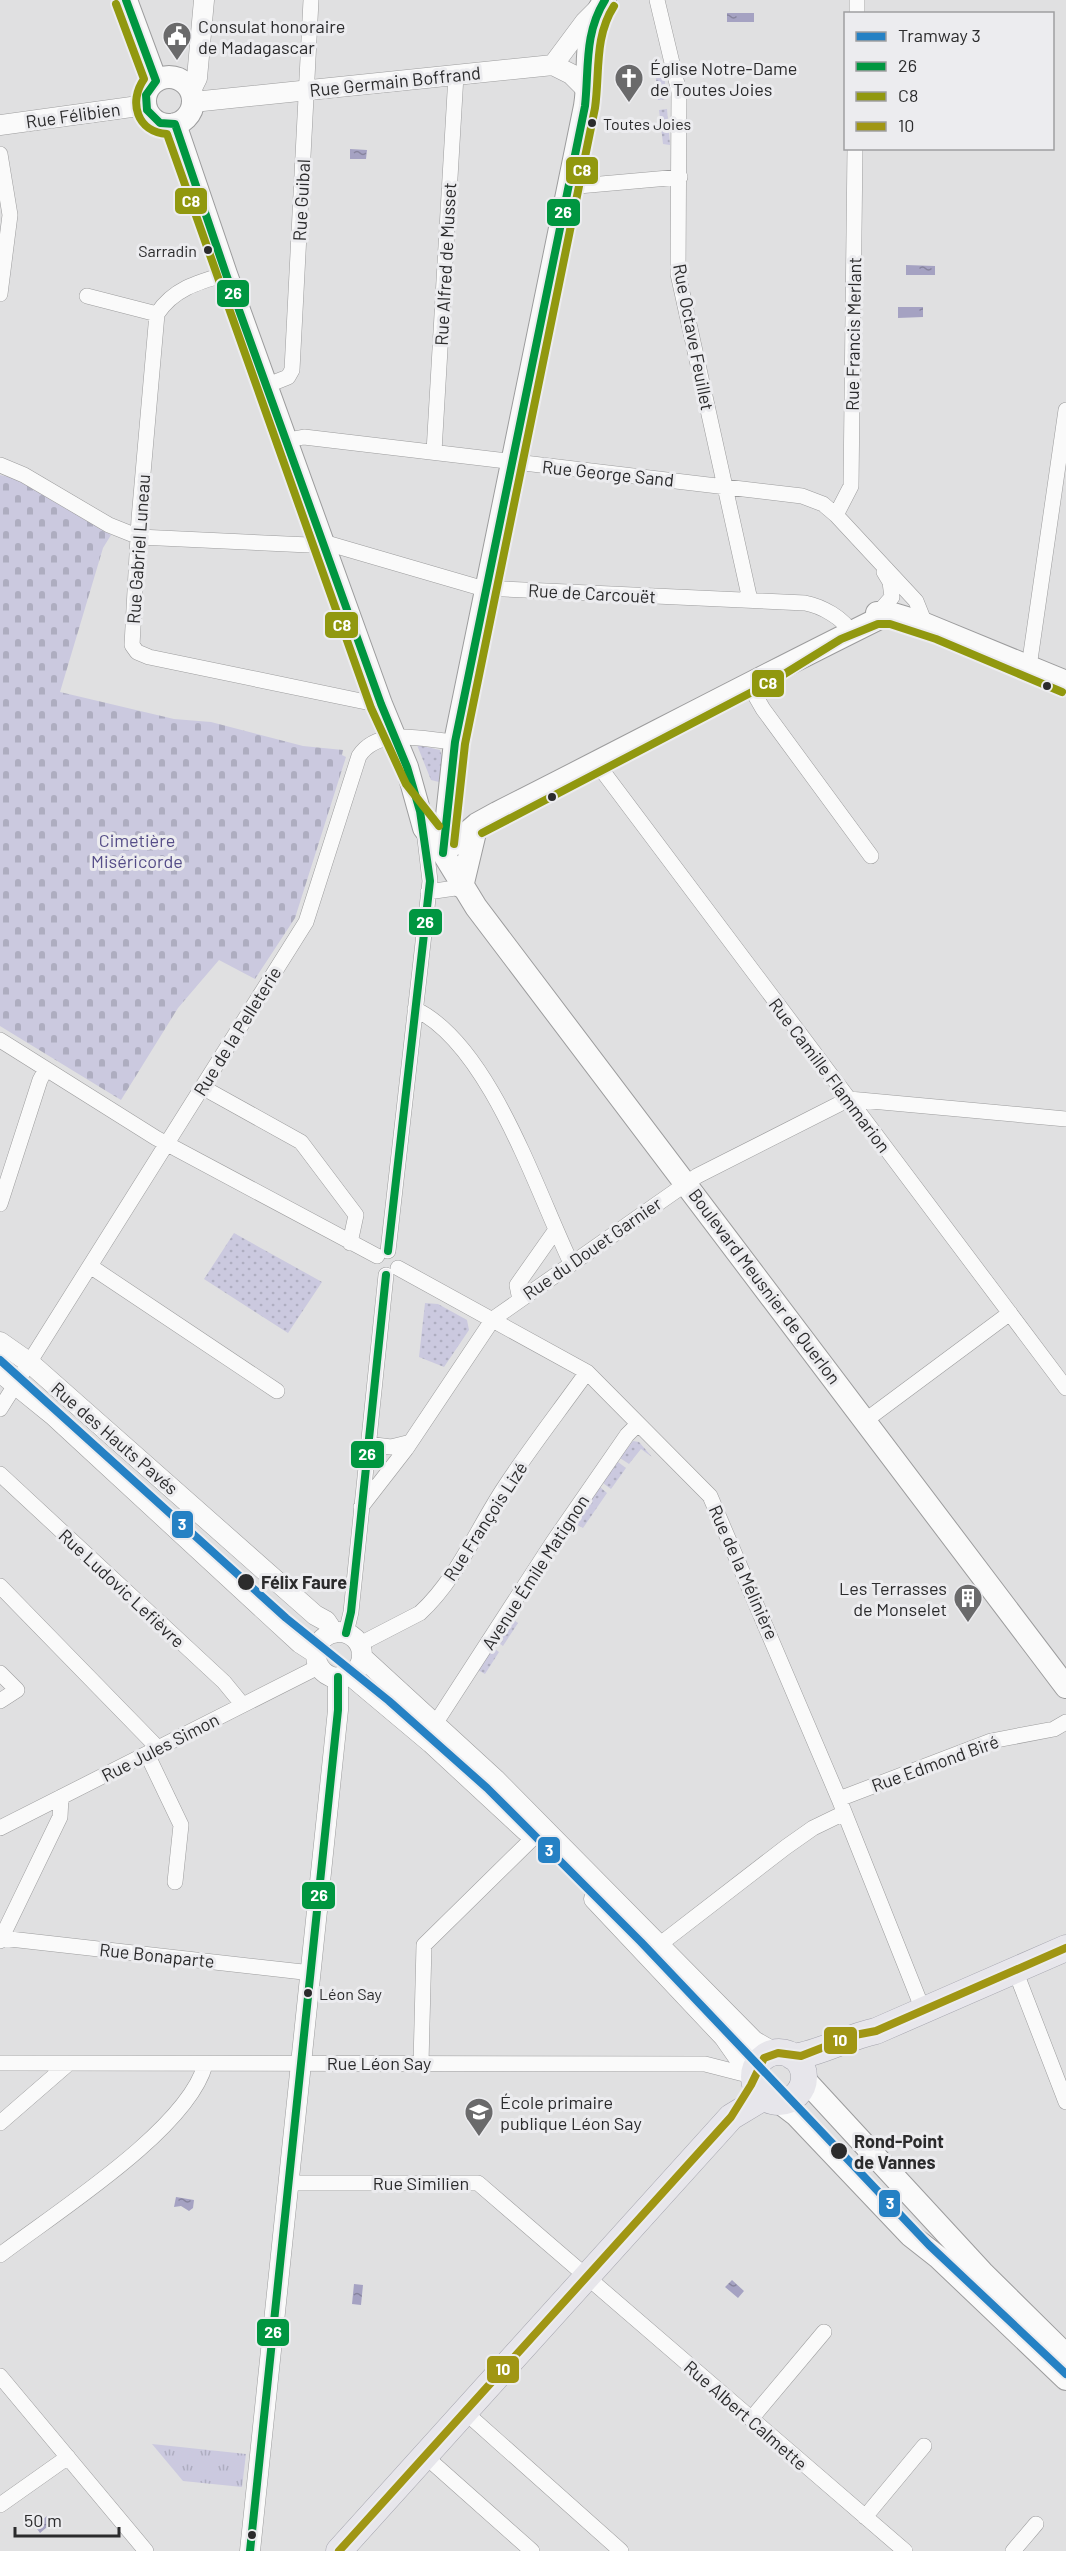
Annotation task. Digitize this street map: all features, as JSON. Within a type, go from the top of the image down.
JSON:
[{"type":"main road","points":[[126,0],[156,81]]},
{"type":"main road","points":[[443,853],[455,742],[588,91],[588,41],[602,5]]},
{"type":"main road","points":[[164,77],[183,81],[192,96],[188,116],[175,124],[156,121],[146,105],[148,90],[156,81],[164,77]]},
{"type":"main road","points":[[175,124],[226,274],[288,440],[380,702],[407,767],[424,828]]},
{"type":"main road","points":[[443,853],[477,824],[748,683],[841,629],[885,610],[1066,682]]},
{"type":"main road","points":[[407,767],[428,801],[447,819],[477,824]]},
{"type":"main road","points":[[462,887],[477,824]]},
{"type":"main road","name":"Boulevard Meusnier de Querlon","points":[[424,828],[443,853],[462,887],[1066,1687]]},
{"type":"main road","points":[[1066,1948],[794,2066],[760,2061],[763,2088],[796,2115],[907,2231],[938,2257],[1066,2379]]},
{"type":"main road","points":[[763,2088],[794,2097],[794,2066]]},
{"type":"main road","points":[[794,2066],[982,2272],[1066,2355]]},
{"type":"main road","points":[[339,2551],[732,2117],[763,2088]]},
{"type":"street","points":[[192,96],[197,78],[204,0]]},
{"type":"street","name":"Rue Guibal","points":[[268,385],[288,377],[292,370],[311,0]]},
{"type":"street","name":"Rue Octave Feuillet","points":[[657,0],[679,83],[678,268],[750,600]]},
{"type":"street","points":[[588,91],[571,74],[552,65],[585,22],[602,5]]},
{"type":"street","name":"Rue Germain Boffrand","points":[[192,96],[306,91],[552,65]]},
{"type":"street","name":"Rue Alfred de Musset","points":[[434,452],[456,75]]},
{"type":"street","name":"Rue Félibien","points":[[0,125],[146,105]]},
{"type":"street","name":"Rue Francis Merlant","points":[[836,515],[848,497],[851,486],[855,150]]},
{"type":"street","points":[[0,154],[10,215],[0,294]]},
{"type":"street","points":[[567,187],[680,177]]},
{"type":"street","points":[[87,296],[157,314],[165,300],[175,292],[226,274]]},
{"type":"street","name":"Rue Gabriel Luneau","points":[[157,314],[131,637],[137,652],[149,657],[366,702],[380,702]]},
{"type":"street","points":[[1029,667],[1066,410]]},
{"type":"street","name":"Rue George Sand","points":[[288,440],[304,438],[434,452],[802,496],[823,504],[836,515],[915,601],[922,616],[920,622]]},
{"type":"street","points":[[0,465],[24,475],[109,525],[139,537],[309,545],[323,542]]},
{"type":"street","name":"Rue de Carcouët","points":[[323,542],[486,588],[805,603],[816,605],[841,629]]},
{"type":"street","name":"Rue George Sand","points":[[871,553],[890,582],[892,597],[885,610]]},
{"type":"street","points":[[748,683],[763,709],[871,856]]},
{"type":"street","name":"Rue de la Pelleterie","points":[[0,1409],[306,922],[359,756],[371,742],[380,738],[455,742]]},
{"type":"street","name":"Rue Camille Flammarion","points":[[595,761],[1066,1388]]},
{"type":"street","points":[[392,1271],[379,1272],[375,1266],[382,1253],[429,886],[424,828]]},
{"type":"street","points":[[429,886],[443,853]]},
{"type":"street","points":[[429,886],[462,887]]},
{"type":"street","points":[[415,1009],[434,1018],[483,1078],[508,1124],[571,1263]]},
{"type":"street","points":[[0,1040],[167,1143],[350,1243],[397,1255],[392,1271],[367,1444],[361,1507],[351,1642],[358,1668],[344,1676]]},
{"type":"street","points":[[0,1204],[40,1080],[46,1069]]},
{"type":"street","points":[[202,1087],[301,1142],[356,1215],[350,1243]]},
{"type":"street","points":[[849,1099],[1066,1119]]},
{"type":"street","name":"Rue du Douet Garnier","points":[[493,1319],[686,1182],[849,1099]]},
{"type":"street","points":[[520,1300],[517,1285],[555,1231]]},
{"type":"street","points":[[90,1266],[276,1390]]},
{"type":"street","name":"Rue de la Mélinière","points":[[392,1271],[493,1319],[587,1372],[710,1496],[842,1806],[923,2010]]},
{"type":"street","points":[[866,1420],[1010,1313]]},
{"type":"street","points":[[361,1507],[406,1449],[407,1443],[493,1319]]},
{"type":"street","name":"Rue des Hauts Pavés","points":[[0,1342],[53,1415],[318,1660]]},
{"type":"street","name":"Rue des Hauts Pavés","points":[[0,1372],[22,1375],[351,1642],[495,1779],[754,2041],[794,2066]]},
{"type":"street","name":"Rue François Lizé","points":[[351,1642],[420,1613],[428,1606],[455,1570],[504,1487],[587,1372]]},
{"type":"street","name":"Avenue Émile Matignon","points":[[435,1724],[553,1542],[627,1435],[638,1424]]},
{"type":"street","points":[[367,1444],[391,1447],[407,1443]]},
{"type":"street","name":"Rue Ludovic Lefièvre","points":[[0,1474],[224,1682],[242,1704]]},
{"type":"street","points":[[0,1586],[152,1751],[181,1825],[175,1882]]},
{"type":"street","points":[[351,1642],[322,1640],[318,1660],[326,1673],[344,1676],[431,1743],[533,1838],[610,1915],[634,1944],[724,2037],[730,2048],[763,2088]]},
{"type":"street","name":"Rue Jules Simon","points":[[0,1828],[242,1704],[318,1660]]},
{"type":"street","points":[[0,1673],[17,1690],[0,1701]]},
{"type":"street","points":[[250,2551],[291,2183],[338,1710],[344,1676]]},
{"type":"street","name":"Rue Edmond Biré","points":[[659,1945],[842,1806],[991,1741],[1054,1729],[1066,1722]]},
{"type":"street","points":[[1,1939],[60,1817],[61,1797]]},
{"type":"street","points":[[421,2063],[424,1945],[533,1838]]},
{"type":"street","name":"Rue Bonaparte","points":[[1,1939],[312,1973]]},
{"type":"street","points":[[1015,1970],[1066,2102]]},
{"type":"street","points":[[720,2068],[730,2048]]},
{"type":"street","name":"Rue Léon Say","points":[[0,2063],[705,2064],[744,2074],[763,2088]]},
{"type":"street","points":[[0,2123],[68,2064]]},
{"type":"street","points":[[0,2254],[156,2136],[198,2082],[205,2065]]},
{"type":"street","name":"Rue Similien","points":[[291,2183],[478,2183],[587,2278]]},
{"type":"street","name":"Rue Albert Calmette","points":[[587,2278],[905,2551]]},
{"type":"street","points":[[750,2419],[824,2332]]},
{"type":"street","points":[[0,2376],[146,2551]]},
{"type":"street","points":[[465,2412],[621,2551]]},
{"type":"street","points":[[865,2517],[924,2446]]},
{"type":"street","points":[[425,2456],[532,2551]]},
{"type":"street","points":[[0,2505],[68,2457]]},
{"type":"street","points":[[1013,2551],[1036,2524]]},
{"type":"green space","points":[[664,68],[666,99],[658,100],[655,69]]},
{"type":"green space","points":[[667,109],[670,145],[663,144],[659,110]]},
{"type":"green space","name":"Cimetière Miséricorde","points":[[0,475],[14,478],[111,535],[103,548],[60,692],[174,719],[211,722],[303,746],[343,750],[342,755],[346,757],[295,918],[255,979],[219,960],[178,1008],[121,1100],[0,1026]]},
{"type":"green space","points":[[417,745],[440,750],[442,757],[439,782],[431,780]]},
{"type":"green space","points":[[234,1233],[322,1282],[288,1333],[204,1279]]},
{"type":"green space","points":[[425,1303],[438,1304],[467,1320],[469,1330],[444,1367],[419,1357]]},
{"type":"green space","points":[[633,1441],[639,1442],[652,1457],[641,1449],[629,1464],[620,1458]]},
{"type":"green space","points":[[618,1462],[626,1468],[611,1489],[603,1483]]},
{"type":"green space","points":[[600,1487],[607,1493],[583,1528],[574,1523]]},
{"type":"green space","points":[[511,1618],[518,1623],[503,1646],[496,1641]]},
{"type":"green space","points":[[492,1647],[499,1652],[485,1674],[478,1670]]},
{"type":"green space","points":[[152,2444],[246,2454],[242,2487],[183,2481]]},
{"type":"water","points":[[727,13],[754,13],[754,22],[727,22]]},
{"type":"water","points":[[350,149],[367,150],[366,159],[350,159]]},
{"type":"water","points":[[906,265],[935,266],[935,275],[906,275]]},
{"type":"water","points":[[898,307],[923,307],[923,317],[898,318]]},
{"type":"water","points":[[176,2197],[194,2200],[193,2208],[189,2211],[181,2206],[174,2207]]},
{"type":"water","points":[[732,2280],[744,2291],[738,2298],[725,2287]]},
{"type":"water","points":[[354,2284],[363,2285],[361,2305],[352,2304]]},
{"type":"water","points":[[47,2516],[53,2522],[40,2533],[35,2526]]},
{"type":"tram line","name":"3","points":[[0,1360],[286,1618],[389,1701],[487,1788],[641,1942],[929,2245],[1066,2374]]},
{"type":"transit line","name":"26","points":[[126,0],[156,81],[146,95],[147,110],[160,123],[175,124],[226,274],[381,704],[407,767],[420,811],[430,881],[388,1251]]},
{"type":"transit line","name":"26","points":[[443,853],[455,742],[585,106],[590,38],[605,0]]},
{"type":"transit line","name":"C8","points":[[116,4],[144,79],[137,97],[138,114],[148,128],[167,134],[371,708],[406,784],[439,826]]},
{"type":"transit line","name":"C8","points":[[454,844],[465,744],[595,108],[603,30],[614,6]]},
{"type":"transit line","name":"C8","points":[[482,833],[773,681],[841,639],[878,624],[890,624],[936,639],[1062,692]]},
{"type":"transit line","name":"26","points":[[346,1633],[351,1612],[386,1275]]},
{"type":"transit line","name":"26","points":[[250,2551],[338,1710],[338,1677]]},
{"type":"transit line","name":"10","points":[[339,2551],[731,2117],[751,2085],[764,2058],[778,2053],[801,2056],[855,2035],[876,2031],[1066,1948]]},
{"type":"place","name":"Consulat honoraire de Madagascar","points":[[177,62]]},
{"type":"place","name":"Église Notre-Dame de Toutes Joies","points":[[629,104]]},
{"type":"place","name":"Toutes Joies","points":[[592,123]]},
{"type":"place","name":"Sarradin","points":[[208,250]]},
{"type":"place","name":"Félix Faure","points":[[246,1582]]},
{"type":"place","name":"Les Terrasses de Monselet","points":[[968,1624]]},
{"type":"place","name":"Léon Say","points":[[308,1993]]},
{"type":"place","name":"École primaire publique Léon Say","points":[[479,2138]]},
{"type":"place","name":"Rond-Point de Vannes","points":[[839,2151]]}]
